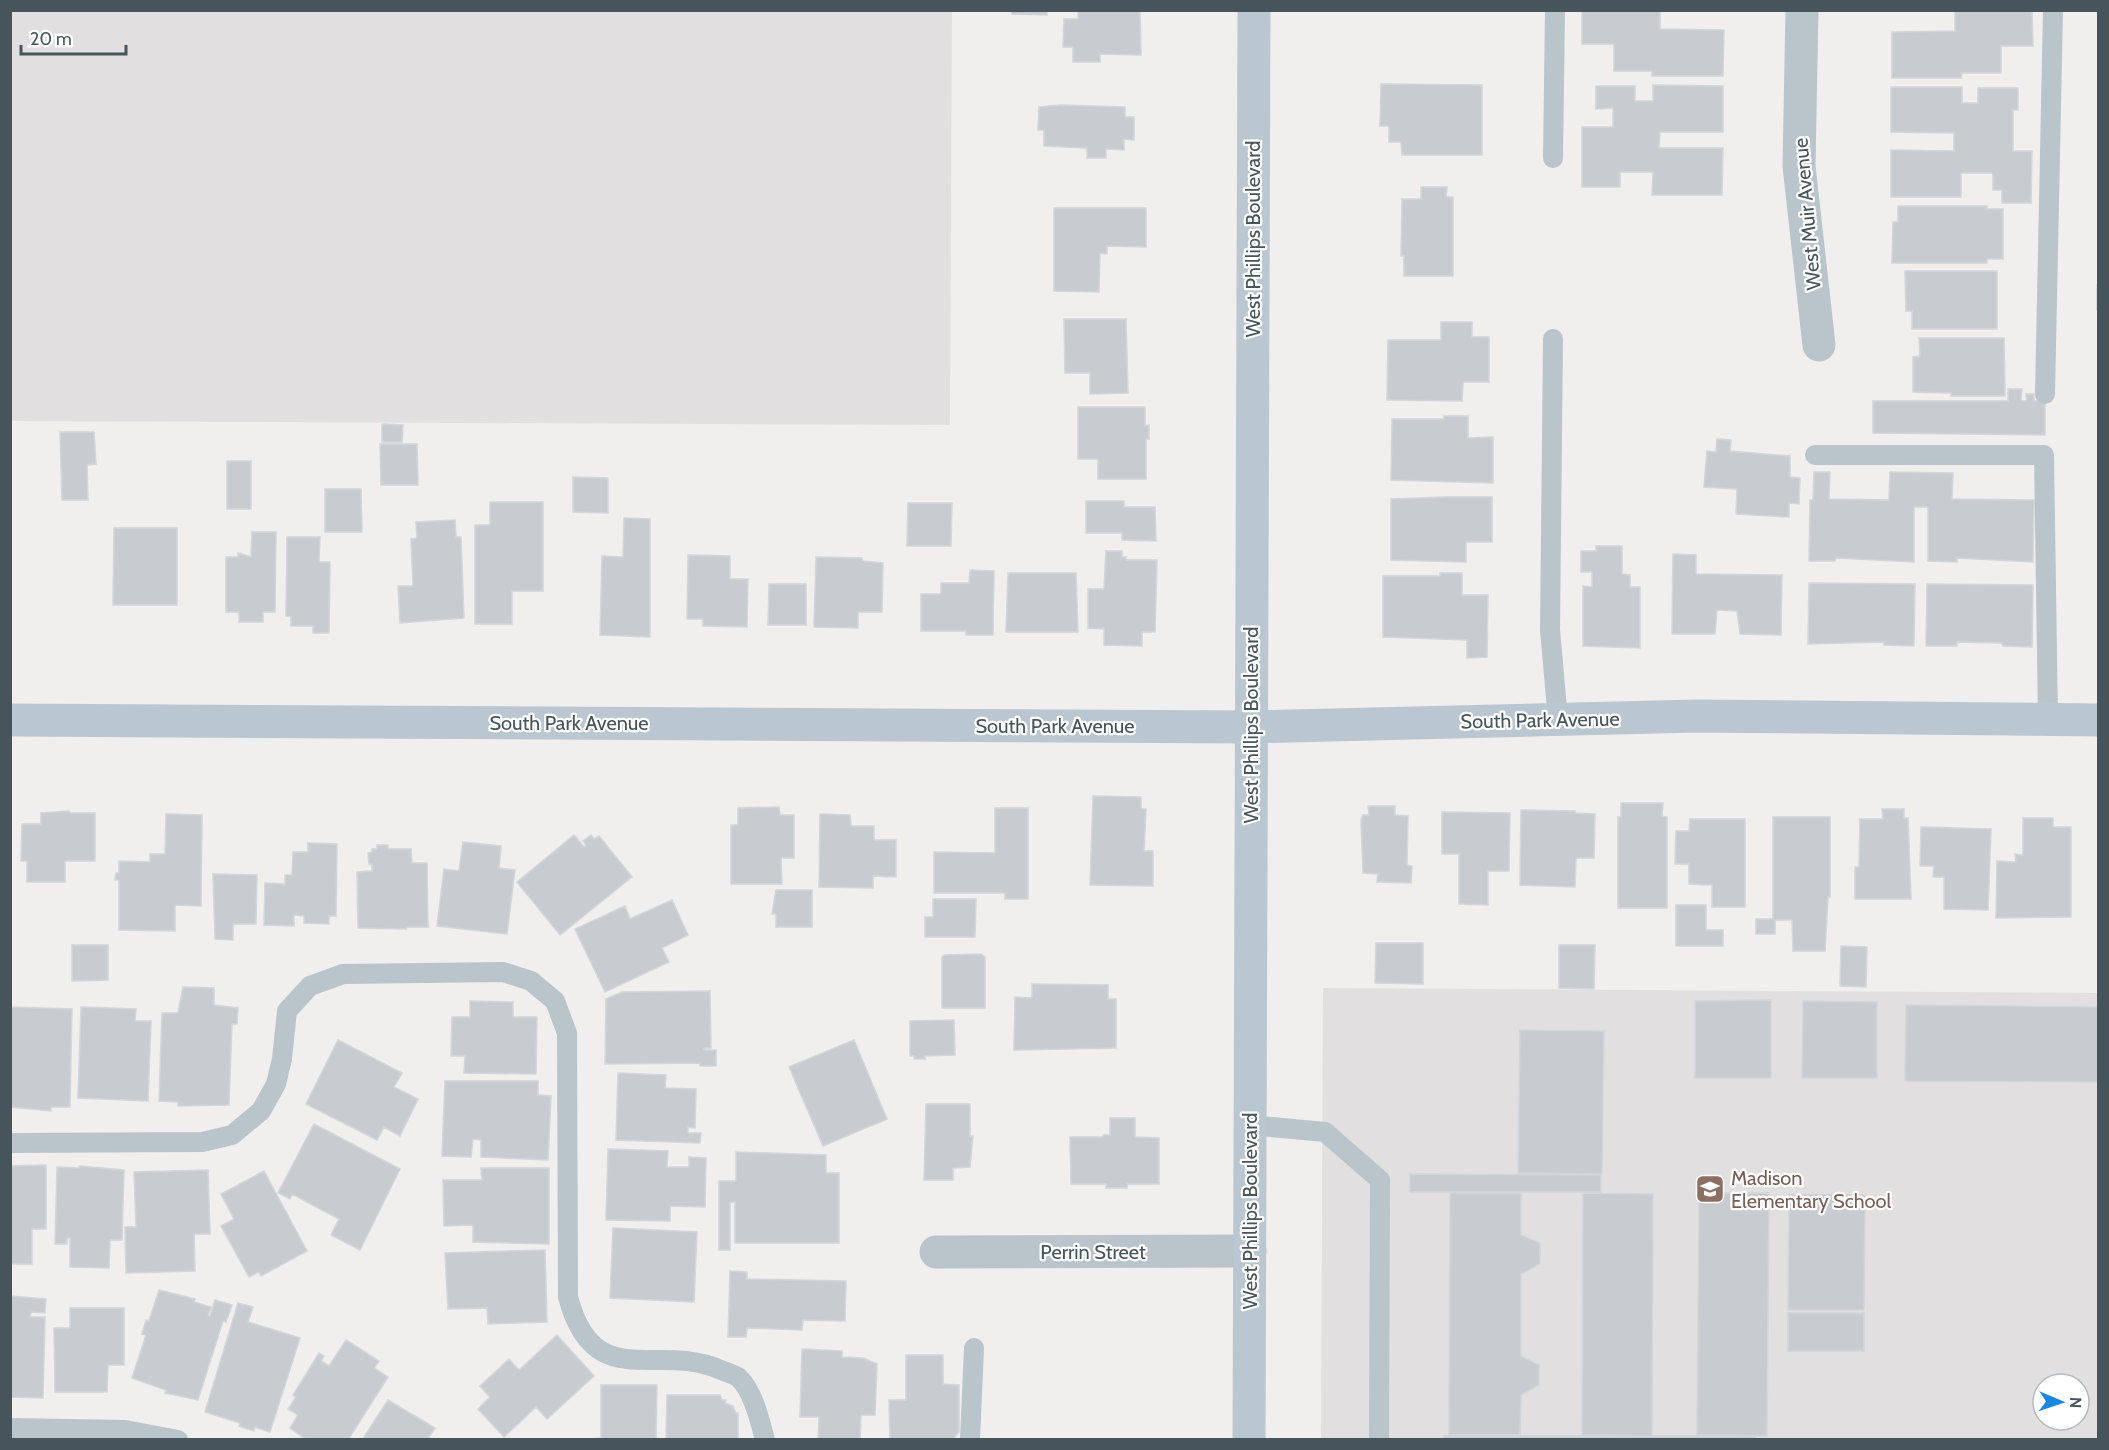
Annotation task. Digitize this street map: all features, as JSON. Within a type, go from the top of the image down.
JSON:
[{"type":"street","name":"West Phillips Boulevard","points":[[1249,1440],[1254,10]]},
{"type":"street","name":"West Muir Avenue","points":[[1802,10],[1799,166],[1819,345]]},
{"type":"street","name":"South Park Avenue","points":[[10,720],[1251,727],[1709,716],[2098,720]]},
{"type":"street","name":"Perrin Street","points":[[936,1252],[1250,1251]]},
{"type":"lane","points":[[1553,158],[1555,10]]},
{"type":"lane","points":[[2045,394],[2053,10]]},
{"type":"lane","points":[[1553,339],[1550,630],[1558,720]]},
{"type":"lane","points":[[1815,454],[2044,455],[2048,720]]},
{"type":"lane","points":[[10,1143],[202,1142],[232,1135],[261,1111],[276,1084],[282,1059],[287,1011],[310,986],[343,974],[503,972],[531,981],[555,1001],[567,1034],[568,1297],[575,1321],[594,1347],[627,1361],[704,1362],[738,1377],[756,1406],[765,1440]]},
{"type":"lane","points":[[1250,1125],[1325,1132],[1380,1180],[1379,1440]]},
{"type":"lane","points":[[970,1440],[974,1348]]},
{"type":"lane","points":[[10,1428],[70,1434],[125,1430],[178,1440]]},
{"type":"shaded area","points":[[11,10],[952,11],[950,425],[11,421]]},
{"type":"shaded area","name":"Madison Elementary School","points":[[1323,988],[2098,993],[2098,1439],[1321,1440]]},
{"type":"building","points":[[1012,10],[1047,10],[1047,15],[1012,14]]},
{"type":"building","points":[[1078,10],[1140,11],[1141,55],[1100,54],[1100,62],[1073,62],[1073,47],[1063,47],[1064,19],[1078,19]]},
{"type":"building","points":[[1582,10],[1660,10],[1660,29],[1724,30],[1723,76],[1652,76],[1652,71],[1614,71],[1614,44],[1582,44]]},
{"type":"building","points":[[1955,10],[2032,10],[2033,46],[2001,46],[2001,73],[1962,73],[1961,78],[1892,78],[1892,32],[1955,31]]},
{"type":"building","points":[[1381,84],[1482,85],[1482,155],[1402,155],[1401,142],[1389,142],[1389,126],[1380,126]]},
{"type":"building","points":[[1653,85],[1723,86],[1723,132],[1660,132],[1659,148],[1723,148],[1722,195],[1652,195],[1653,172],[1620,172],[1620,187],[1582,187],[1582,127],[1613,127],[1613,108],[1596,109],[1596,86],[1635,86],[1635,101],[1653,101]]},
{"type":"building","points":[[1891,87],[1962,87],[1962,103],[1978,103],[1978,88],[2018,88],[2018,110],[2013,110],[2013,151],[2032,151],[2031,203],[2002,203],[2002,190],[1993,190],[1993,173],[1961,173],[1961,197],[1891,197],[1891,150],[1954,151],[1954,133],[1891,132]]},
{"type":"building","points":[[1061,105],[1125,107],[1125,117],[1134,117],[1134,140],[1124,139],[1124,150],[1106,149],[1106,158],[1087,158],[1087,148],[1044,146],[1044,130],[1038,130],[1039,107]]},
{"type":"building","points":[[1421,187],[1447,187],[1446,197],[1453,197],[1453,276],[1404,276],[1404,256],[1401,256],[1402,199],[1421,199]]},
{"type":"building","points":[[1898,206],[1987,206],[1987,209],[2003,209],[2003,259],[1987,259],[1987,263],[1892,263],[1893,222],[1898,222]]},
{"type":"building","points":[[1054,208],[1146,208],[1146,247],[1107,246],[1107,254],[1100,253],[1099,292],[1054,291]]},
{"type":"building","points":[[1905,271],[1997,271],[1997,329],[1912,329],[1912,311],[1906,311]]},
{"type":"building","points":[[2098,285],[2098,310],[2097,310]]},
{"type":"building","points":[[1064,319],[1126,319],[1128,393],[1090,394],[1090,373],[1065,373]]},
{"type":"building","points":[[1441,322],[1472,322],[1472,337],[1489,337],[1489,382],[1463,382],[1462,401],[1387,400],[1388,340],[1441,340]]},
{"type":"building","points":[[1919,338],[2004,338],[2005,396],[1951,396],[1951,393],[1913,392],[1913,357],[1920,356]]},
{"type":"building","points":[[2008,389],[2022,389],[2021,401],[2027,401],[2026,394],[2034,394],[2034,401],[2045,401],[2045,435],[1873,433],[1873,401],[2008,401]]},
{"type":"building","points":[[1078,407],[1145,407],[1145,426],[1149,425],[1149,439],[1146,439],[1146,479],[1098,479],[1098,459],[1078,459]]},
{"type":"building","points":[[1444,416],[1468,416],[1468,438],[1493,437],[1493,483],[1391,480],[1392,419],[1444,419]]},
{"type":"building","points":[[382,424],[403,425],[402,442],[382,442]]},
{"type":"building","points":[[60,432],[94,432],[96,464],[87,465],[88,500],[62,500]]},
{"type":"building","points":[[1717,439],[1731,440],[1730,451],[1790,456],[1790,477],[1800,478],[1799,504],[1789,503],[1789,517],[1736,514],[1737,489],[1704,487],[1707,451],[1716,452]]},
{"type":"building","points":[[380,444],[417,444],[418,485],[381,485]]},
{"type":"building","points":[[227,461],[251,461],[251,509],[227,509]]},
{"type":"building","points":[[1814,472],[1830,472],[1829,499],[1889,500],[1890,472],[1953,473],[1952,499],[2034,500],[2033,562],[1957,558],[1957,562],[1928,561],[1928,507],[1914,507],[1914,562],[1836,558],[1835,561],[1809,561],[1810,500],[1813,500]]},
{"type":"building","points":[[573,477],[608,478],[608,513],[573,512]]},
{"type":"building","points":[[325,489],[361,489],[362,532],[325,532]]},
{"type":"building","points":[[1492,497],[1492,542],[1466,542],[1466,562],[1391,560],[1391,499]]},
{"type":"building","points":[[1086,501],[1124,501],[1124,507],[1155,507],[1156,541],[1122,540],[1122,533],[1086,533]]},
{"type":"building","points":[[490,502],[543,502],[543,591],[512,591],[512,624],[475,624],[475,525],[490,525]]},
{"type":"building","points":[[908,503],[952,503],[951,546],[907,546]]},
{"type":"building","points":[[624,518],[650,519],[650,637],[600,635],[602,556],[623,557]]},
{"type":"building","points":[[455,520],[456,537],[461,537],[464,618],[400,623],[398,586],[413,586],[411,539],[417,538],[416,522]]},
{"type":"building","points":[[114,528],[177,528],[177,605],[113,605]]},
{"type":"building","points":[[252,532],[276,532],[275,612],[263,612],[263,622],[239,622],[239,612],[226,612],[226,557],[238,557],[238,553],[251,557]]},
{"type":"building","points":[[287,537],[320,537],[319,562],[330,562],[329,633],[313,633],[313,626],[291,626],[291,617],[286,616]]},
{"type":"building","points":[[1596,546],[1622,546],[1622,574],[1630,575],[1630,587],[1640,587],[1640,648],[1583,646],[1583,586],[1592,587],[1592,572],[1581,572],[1581,551],[1596,551]]},
{"type":"building","points":[[1106,551],[1122,551],[1122,557],[1126,557],[1126,560],[1157,560],[1155,632],[1142,632],[1142,646],[1104,645],[1104,629],[1088,628],[1088,589],[1104,589]]},
{"type":"building","points":[[1673,554],[1696,555],[1696,574],[1782,575],[1781,635],[1740,634],[1737,611],[1717,610],[1715,634],[1672,634]]},
{"type":"building","points":[[688,555],[730,556],[730,579],[748,579],[747,627],[703,626],[703,619],[687,619]]},
{"type":"building","points":[[816,557],[862,558],[862,561],[883,563],[882,612],[858,612],[858,628],[814,627]]},
{"type":"building","points":[[970,570],[994,571],[993,635],[966,635],[966,631],[921,631],[921,594],[941,594],[941,583],[969,583]]},
{"type":"building","points":[[1008,573],[1076,573],[1078,632],[1006,632]]},
{"type":"building","points":[[1440,573],[1462,573],[1462,595],[1488,595],[1487,657],[1467,658],[1467,640],[1383,637],[1383,576],[1440,576]]},
{"type":"building","points":[[1809,583],[1915,584],[1914,646],[1884,645],[1884,642],[1808,644]]},
{"type":"building","points":[[769,584],[806,584],[806,625],[768,625]]},
{"type":"building","points":[[1927,584],[2033,585],[2032,647],[2003,646],[2002,643],[1957,642],[1957,646],[1926,646]]},
{"type":"building","points":[[1093,796],[1141,797],[1141,809],[1146,809],[1144,851],[1153,851],[1153,886],[1090,885]]},
{"type":"building","points":[[1621,803],[1663,803],[1662,816],[1667,817],[1667,908],[1618,908],[1618,817],[1621,817]]},
{"type":"building","points":[[1368,806],[1395,806],[1395,815],[1408,816],[1407,865],[1412,866],[1411,883],[1377,882],[1378,874],[1363,873],[1361,820],[1363,815],[1369,815]]},
{"type":"building","points":[[779,807],[780,815],[794,815],[794,858],[781,858],[782,884],[731,884],[731,825],[738,825],[738,808]]},
{"type":"building","points":[[995,808],[1028,808],[1028,899],[1005,899],[1005,893],[934,893],[934,852],[995,853]]},
{"type":"building","points":[[1882,809],[1904,809],[1904,818],[1908,818],[1911,899],[1855,899],[1855,867],[1859,867],[1860,819],[1883,819]]},
{"type":"building","points":[[1521,810],[1575,811],[1575,813],[1595,814],[1594,858],[1576,858],[1575,887],[1520,885]]},
{"type":"building","points":[[69,811],[70,813],[95,813],[95,861],[65,861],[65,882],[27,882],[27,861],[21,861],[22,824],[41,824],[41,813]]},
{"type":"building","points":[[1442,812],[1510,813],[1509,871],[1488,871],[1488,905],[1459,904],[1459,854],[1442,854]]},
{"type":"building","points":[[166,814],[202,815],[201,906],[175,905],[175,931],[119,930],[119,880],[115,880],[116,873],[119,873],[119,861],[150,862],[150,854],[165,854]]},
{"type":"building","points":[[820,814],[850,815],[851,826],[874,826],[874,840],[896,840],[896,877],[873,876],[873,888],[819,887]]},
{"type":"building","points":[[1773,817],[1830,817],[1830,897],[1828,897],[1825,951],[1793,951],[1792,920],[1775,920],[1775,934],[1756,934],[1756,919],[1773,919]]},
{"type":"building","points":[[2023,818],[2053,818],[2053,827],[2071,827],[2071,917],[1996,918],[1997,861],[2016,862],[2015,854],[2023,855]]},
{"type":"building","points":[[1690,819],[1745,819],[1745,907],[1712,907],[1712,885],[1689,884],[1689,864],[1675,864],[1676,831],[1689,831]]},
{"type":"building","points":[[1921,827],[1991,829],[1988,910],[1944,909],[1944,877],[1933,877],[1934,866],[1920,866]]},
{"type":"building","points":[[574,835],[584,847],[586,845],[583,841],[591,835],[594,839],[599,836],[632,877],[560,935],[517,882]]},
{"type":"building","points":[[463,842],[501,846],[499,868],[515,870],[507,934],[437,926],[444,869],[459,871]]},
{"type":"building","points":[[308,843],[337,844],[336,916],[329,916],[329,924],[304,923],[304,916],[294,915],[294,926],[264,925],[265,883],[285,884],[285,875],[292,875],[293,852],[308,852]]},
{"type":"building","points":[[377,845],[388,845],[388,849],[411,849],[412,863],[427,863],[428,927],[358,928],[357,872],[372,871],[368,853],[372,852],[372,849],[377,849]]},
{"type":"building","points":[[213,874],[257,875],[256,924],[233,924],[233,940],[215,939]]},
{"type":"building","points":[[776,890],[812,890],[812,927],[776,927],[776,914],[772,914]]},
{"type":"building","points":[[933,899],[976,899],[975,937],[925,937],[925,917],[933,917]]},
{"type":"building","points":[[672,900],[688,935],[662,948],[669,962],[605,992],[575,929],[625,906],[630,919]]},
{"type":"building","points":[[1676,905],[1706,905],[1706,930],[1723,930],[1723,946],[1676,946]]},
{"type":"building","points":[[1376,943],[1423,943],[1423,984],[1375,983]]},
{"type":"building","points":[[72,945],[108,945],[108,980],[72,981]]},
{"type":"building","points":[[1559,945],[1595,945],[1594,989],[1559,988]]},
{"type":"building","points":[[1841,946],[1867,947],[1866,987],[1840,986]]},
{"type":"building","points":[[981,954],[985,957],[985,1008],[942,1008],[942,957]]},
{"type":"building","points":[[1032,984],[1108,985],[1108,999],[1116,999],[1116,1048],[1014,1050],[1015,997],[1032,998]]},
{"type":"building","points":[[183,987],[214,988],[214,1005],[238,1008],[237,1024],[232,1024],[229,1105],[178,1106],[178,1102],[159,1101],[162,1013],[178,1013]]},
{"type":"building","points":[[710,991],[711,1048],[704,1048],[704,1050],[716,1050],[716,1066],[700,1066],[700,1063],[605,1064],[606,999],[622,992]]},
{"type":"building","points":[[1771,1000],[1771,1078],[1695,1078],[1695,1001]]},
{"type":"building","points":[[470,1001],[513,1002],[513,1017],[537,1017],[536,1074],[464,1073],[465,1056],[451,1056],[452,1017],[470,1017]]},
{"type":"building","points":[[1803,1001],[1877,1002],[1877,1078],[1802,1078]]},
{"type":"building","points":[[1906,1005],[2098,1007],[2098,1082],[1905,1081]]},
{"type":"building","points":[[10,1007],[72,1009],[70,1107],[51,1107],[51,1111],[10,1107]]},
{"type":"building","points":[[81,1007],[136,1009],[135,1021],[151,1021],[148,1101],[78,1098]]},
{"type":"building","points":[[954,1020],[955,1055],[925,1056],[925,1059],[914,1059],[914,1056],[910,1056],[910,1021]]},
{"type":"building","points":[[1520,1030],[1604,1031],[1602,1174],[1518,1173]]},
{"type":"building","points":[[338,1040],[402,1073],[394,1087],[418,1099],[400,1136],[384,1127],[377,1140],[306,1104]]},
{"type":"building","points":[[854,1040],[887,1119],[823,1146],[789,1067]]},
{"type":"building","points":[[618,1073],[666,1075],[665,1088],[696,1089],[695,1128],[688,1127],[688,1133],[701,1133],[700,1143],[616,1140]]},
{"type":"building","points":[[445,1081],[538,1081],[538,1095],[551,1096],[548,1160],[481,1157],[481,1140],[473,1139],[471,1157],[442,1156]]},
{"type":"building","points":[[926,1104],[970,1104],[970,1136],[973,1136],[970,1167],[953,1168],[953,1180],[924,1180]]},
{"type":"building","points":[[1110,1118],[1135,1118],[1135,1137],[1159,1138],[1159,1184],[1127,1184],[1127,1188],[1106,1188],[1106,1184],[1071,1184],[1070,1137],[1110,1135]]},
{"type":"building","points":[[314,1124],[400,1169],[360,1250],[331,1235],[339,1219],[292,1194],[290,1199],[278,1193]]},
{"type":"building","points":[[608,1149],[668,1151],[667,1167],[689,1167],[689,1157],[706,1158],[705,1207],[670,1206],[670,1221],[606,1220]]},
{"type":"building","points":[[736,1152],[826,1155],[826,1173],[839,1173],[839,1243],[735,1243],[735,1202],[730,1202],[730,1250],[719,1250],[719,1181],[736,1181]]},
{"type":"building","points":[[46,1165],[46,1229],[32,1229],[32,1264],[10,1264],[10,1166]]},
{"type":"building","points":[[79,1166],[124,1170],[122,1240],[110,1240],[109,1268],[70,1267],[70,1238],[67,1238],[67,1244],[55,1244],[57,1167],[79,1168]]},
{"type":"building","points":[[481,1168],[549,1168],[549,1244],[473,1242],[473,1225],[444,1226],[443,1180],[482,1180]]},
{"type":"building","points":[[208,1170],[210,1234],[194,1234],[195,1271],[126,1273],[125,1227],[136,1227],[134,1172]]},
{"type":"building","points":[[264,1171],[307,1251],[261,1276],[259,1272],[249,1277],[221,1226],[234,1219],[221,1194]]},
{"type":"building","points":[[1410,1174],[1601,1175],[1601,1192],[1410,1192]]},
{"type":"building","points":[[1450,1193],[1521,1193],[1521,1235],[1540,1243],[1540,1264],[1521,1274],[1521,1356],[1539,1365],[1539,1385],[1521,1395],[1520,1435],[1449,1435]]},
{"type":"building","points":[[1583,1193],[1653,1194],[1652,1436],[1582,1435]]},
{"type":"building","points":[[1699,1193],[1769,1193],[1767,1436],[1697,1435]]},
{"type":"building","points":[[1789,1194],[1865,1195],[1864,1310],[1788,1310]]},
{"type":"building","points":[[613,1228],[697,1232],[694,1302],[610,1298]]},
{"type":"building","points":[[545,1250],[547,1322],[488,1324],[487,1308],[448,1309],[445,1253]]},
{"type":"building","points":[[730,1271],[747,1272],[747,1279],[846,1281],[845,1321],[803,1320],[802,1330],[747,1328],[746,1337],[728,1337]]},
{"type":"building","points":[[159,1290],[195,1299],[194,1302],[211,1307],[208,1315],[210,1316],[215,1300],[232,1305],[226,1322],[223,1321],[198,1400],[165,1393],[166,1390],[132,1378],[146,1335],[142,1334],[146,1320],[149,1321]]},
{"type":"building","points":[[10,1296],[46,1299],[45,1313],[31,1312],[30,1317],[45,1317],[43,1398],[10,1397]]},
{"type":"building","points":[[238,1303],[253,1307],[248,1322],[300,1338],[270,1432],[254,1427],[254,1431],[239,1426],[240,1423],[205,1412]]},
{"type":"building","points":[[70,1308],[124,1308],[124,1365],[108,1365],[107,1392],[55,1392],[54,1328],[70,1328]]},
{"type":"building","points":[[1788,1313],[1864,1313],[1864,1351],[1788,1351]]},
{"type":"building","points":[[557,1335],[594,1376],[547,1419],[536,1407],[504,1437],[478,1409],[490,1397],[480,1386],[509,1359],[519,1370]]},
{"type":"building","points":[[346,1340],[379,1361],[374,1368],[388,1377],[348,1440],[307,1440],[290,1428],[298,1415],[288,1409],[296,1397],[293,1395],[319,1353],[324,1356],[321,1361],[329,1366]]},
{"type":"building","points":[[802,1349],[842,1351],[842,1357],[863,1358],[877,1364],[875,1415],[861,1415],[860,1440],[818,1440],[819,1417],[800,1417]]},
{"type":"building","points":[[906,1355],[943,1355],[943,1384],[959,1385],[959,1432],[952,1440],[890,1440],[889,1400],[906,1400]]},
{"type":"building","points":[[601,1385],[657,1385],[656,1440],[585,1440],[601,1438]]},
{"type":"building","points":[[667,1395],[720,1395],[722,1400],[726,1400],[725,1403],[733,1406],[738,1413],[738,1440],[666,1440]]},
{"type":"building","points":[[388,1400],[435,1428],[429,1437],[432,1440],[362,1440]]},
{"type":"building","points":[[1444,1436],[1756,1436],[1756,1440],[1444,1440]]},
{"type":"place","name":"Madison Elementary School","points":[[1710,1189]]}]
